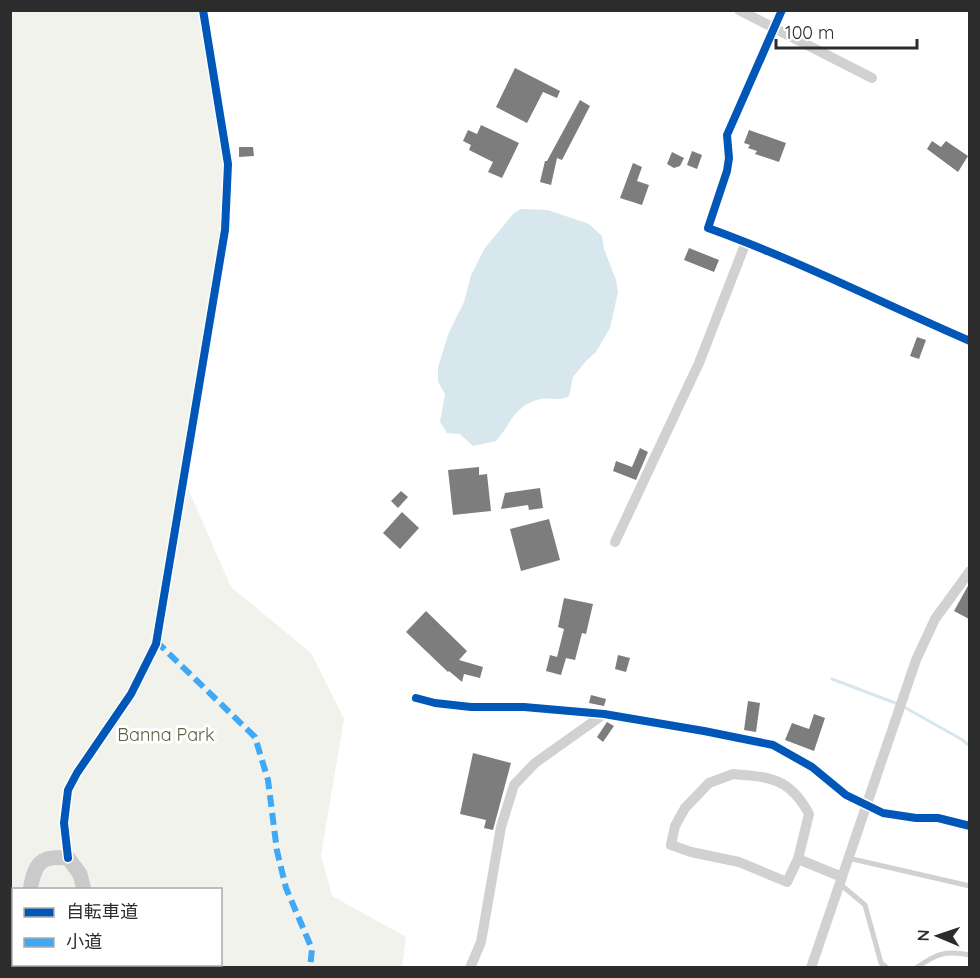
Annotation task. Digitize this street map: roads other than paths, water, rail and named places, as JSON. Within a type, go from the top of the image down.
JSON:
[{"type":"street","points":[[84,888],[80,874],[67,853],[64,811],[68,790],[77,773],[131,694],[156,644],[225,230],[228,165],[203,10]]},
{"type":"street","points":[[739,10],[872,78]]},
{"type":"street","points":[[782,10],[727,135],[729,158],[727,171],[708,228],[746,242],[969,341]]},
{"type":"street","points":[[615,542],[699,363],[746,242]]},
{"type":"street","points":[[811,968],[916,660],[935,619],[969,570]]},
{"type":"street","points":[[416,698],[435,703],[471,707],[524,707],[604,714],[704,730],[773,745],[812,767],[846,795],[866,806],[883,813],[916,818],[938,818],[969,826]]},
{"type":"street","points":[[471,968],[481,942],[501,827],[514,785],[535,763],[604,714]]},
{"type":"street","points":[[733,774],[759,776],[783,782],[802,801],[809,814],[798,859],[787,882],[739,862],[691,852],[671,845],[675,826],[685,808],[709,783],[733,774]]},
{"type":"street","points":[[30,888],[33,874],[40,863],[67,853]]},
{"type":"street","points":[[798,859],[841,880]]},
{"type":"lane","points":[[848,858],[969,886]]},
{"type":"lane","points":[[841,880],[865,905],[881,963],[887,968]]},
{"type":"lane","points":[[916,968],[934,956],[953,951],[969,955]]},
{"type":"waterway","points":[[832,679],[898,704]]},
{"type":"waterway","points":[[904,707],[970,746]]},
{"type":"park label","name":"Banna Park","points":[[166,735]]}]
